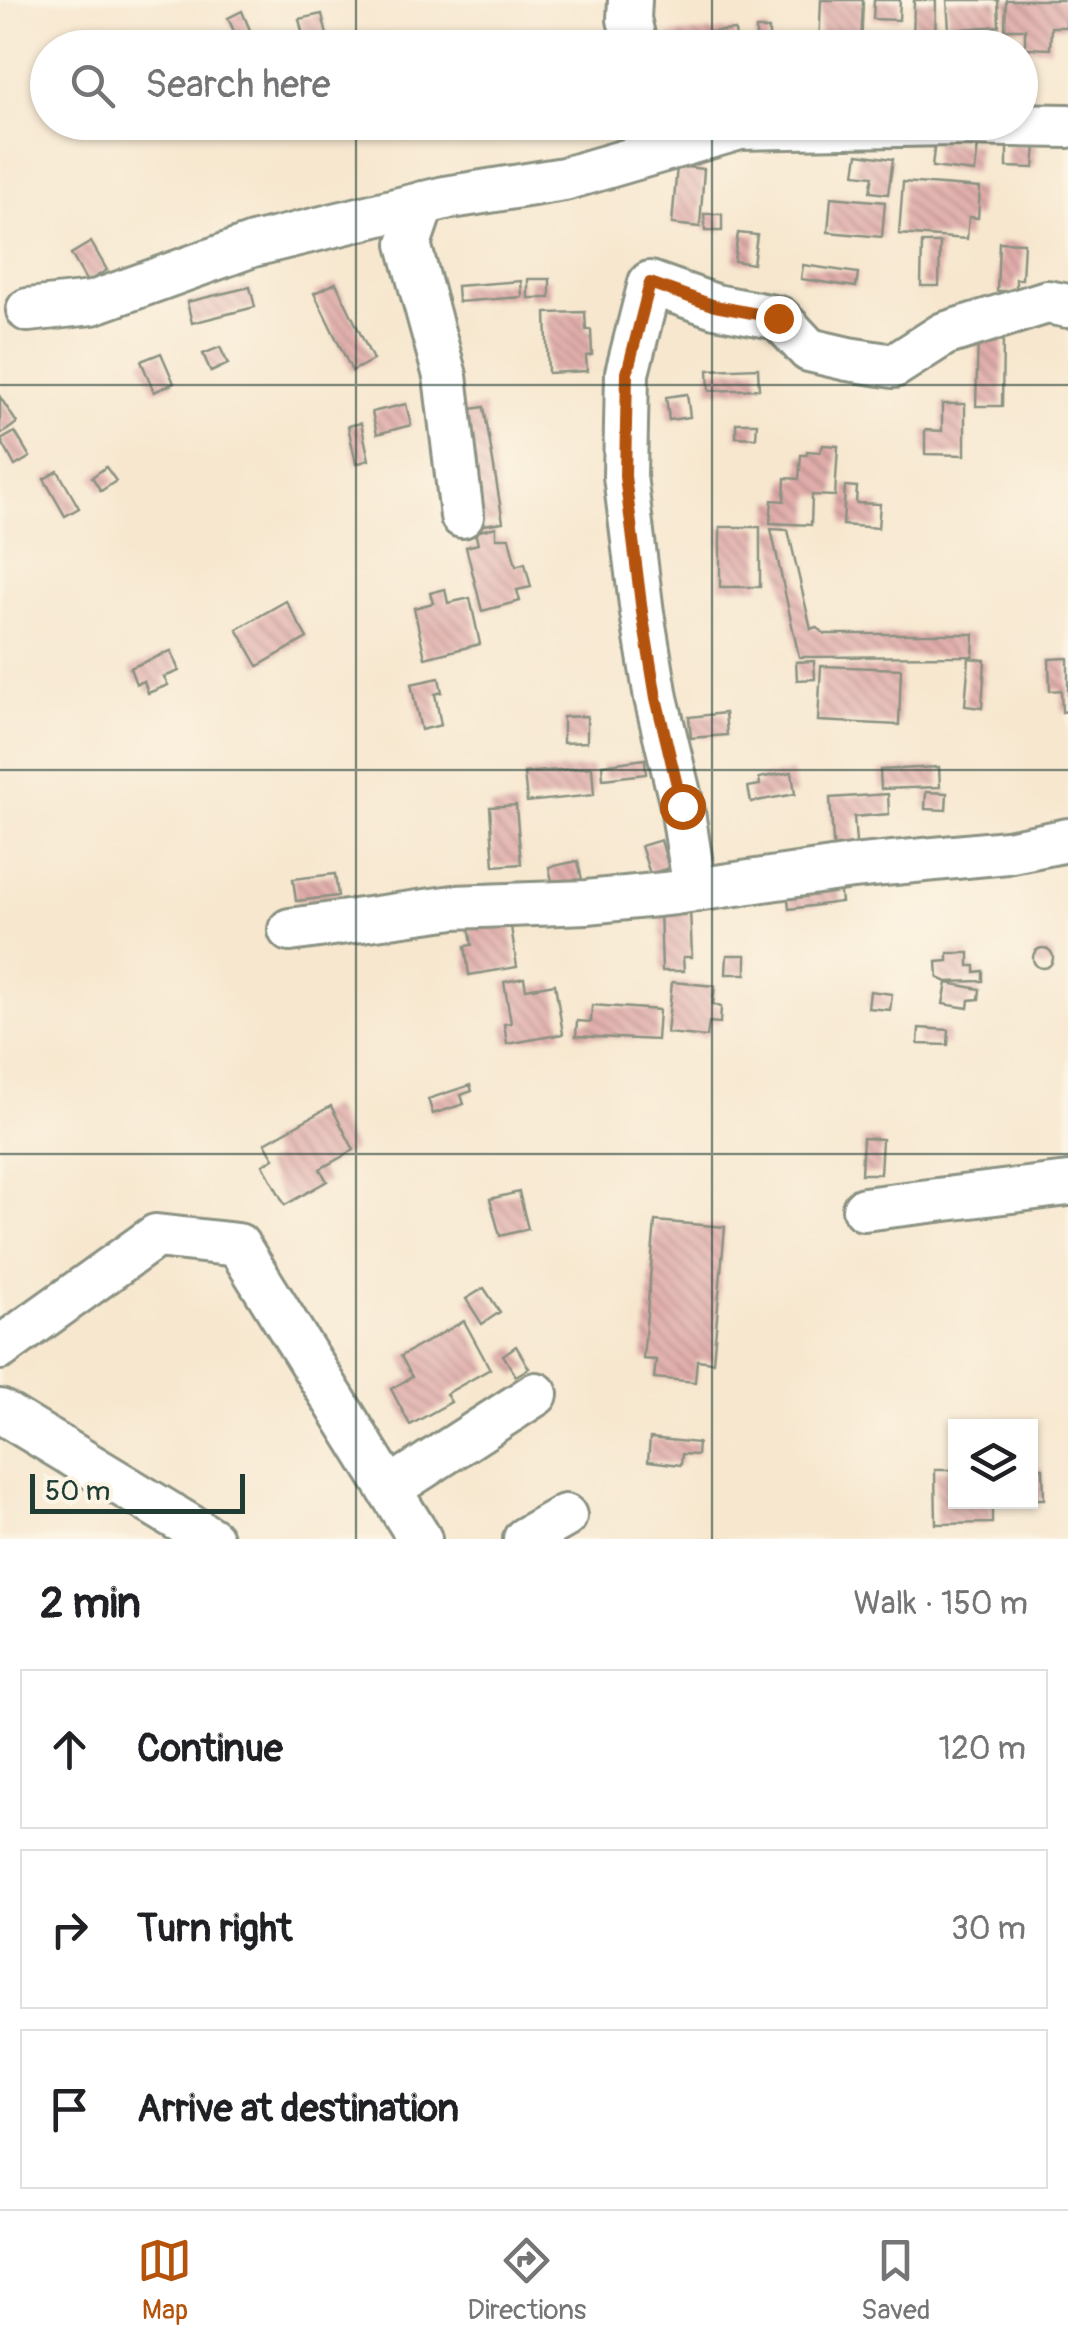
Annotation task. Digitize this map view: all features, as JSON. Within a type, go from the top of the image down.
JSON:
[{"type":"street","points":[[630,0],[632,30]]},
{"type":"street","points":[[1038,125],[1068,126]]},
{"type":"street","points":[[28,310],[92,303],[253,245],[423,203],[564,179],[649,140]]},
{"type":"street","points":[[423,203],[409,244],[445,376],[462,516]]},
{"type":"street","points":[[694,890],[682,806],[650,664],[625,476],[627,373],[650,283],[715,306],[778,318],[809,350],[894,366],[944,334],[1048,302],[1068,306]]},
{"type":"street","points":[[290,930],[454,906],[587,902],[694,890],[852,867],[1007,852],[1068,840]]},
{"type":"street","points":[[864,1209],[1068,1184]]},
{"type":"street","points":[[0,1348],[156,1236],[238,1245],[420,1539]]},
{"type":"street","points":[[389,1488],[536,1394]]},
{"type":"street","points":[[0,1411],[211,1539]]},
{"type":"street","points":[[525,1539],[565,1516]]},
{"type":"building","points":[[821,0],[863,0],[862,30],[820,30]]},
{"type":"building","points":[[874,0],[900,0],[899,20],[873,19]]},
{"type":"building","points":[[914,0],[936,0],[935,30],[913,30]]},
{"type":"building","points":[[947,0],[998,0],[999,26],[949,30]]},
{"type":"building","points":[[1006,0],[1067,0],[1066,27],[1051,27],[1050,49],[1038,49],[1038,30],[1005,29]]},
{"type":"building","points":[[242,11],[250,30],[233,30],[228,18]]},
{"type":"building","points":[[322,14],[326,30],[302,30],[299,19]]},
{"type":"building","points":[[935,140],[978,145],[975,172],[932,167]]},
{"type":"building","points":[[1007,144],[1036,145],[1034,168],[1007,167]]},
{"type":"building","points":[[858,154],[893,159],[888,194],[870,192],[873,176],[855,174]]},
{"type":"building","points":[[677,166],[704,169],[700,227],[672,224]]},
{"type":"building","points":[[903,182],[980,188],[978,218],[969,217],[967,239],[899,234]]},
{"type":"building","points":[[831,197],[885,202],[882,237],[828,232]]},
{"type":"building","points":[[704,214],[722,214],[722,231],[705,231]]},
{"type":"building","points":[[738,233],[757,235],[753,264],[734,261]]},
{"type":"building","points":[[91,242],[107,270],[87,282],[71,254]]},
{"type":"building","points":[[999,242],[1024,243],[1022,279],[1016,279],[1016,291],[997,291]]},
{"type":"building","points":[[922,243],[940,243],[939,286],[921,286]]},
{"type":"building","points":[[803,265],[858,273],[856,287],[801,279]]},
{"type":"building","points":[[528,279],[550,279],[550,298],[528,298]]},
{"type":"building","points":[[521,281],[522,297],[458,302],[457,286]]},
{"type":"building","points":[[336,283],[373,360],[352,371],[314,293]]},
{"type":"building","points":[[250,287],[255,307],[192,323],[187,302]]},
{"type":"building","points":[[585,312],[586,330],[591,330],[592,355],[586,356],[587,371],[548,373],[546,313]]},
{"type":"building","points":[[978,336],[1003,337],[1002,406],[976,406]]},
{"type":"building","points":[[220,347],[228,364],[211,372],[203,354]]},
{"type":"building","points":[[161,353],[174,383],[154,392],[141,361]]},
{"type":"building","points":[[758,368],[759,389],[709,391],[708,370]]},
{"type":"building","points":[[687,394],[690,417],[669,420],[666,397]]},
{"type":"building","points":[[0,397],[17,423],[0,435]]},
{"type":"building","points":[[406,404],[411,425],[377,434],[372,412]]},
{"type":"building","points":[[942,404],[965,404],[965,455],[925,454],[925,430],[942,431]]},
{"type":"building","points":[[484,407],[503,522],[477,526],[458,411]]},
{"type":"building","points":[[361,423],[369,460],[356,464],[348,426]]},
{"type":"building","points":[[736,423],[757,423],[756,438],[736,437]]},
{"type":"building","points":[[15,432],[30,457],[15,466],[1,440]]},
{"type":"building","points":[[823,445],[838,446],[835,496],[812,495],[811,525],[770,523],[772,500],[784,501],[785,478],[799,479],[801,455],[807,455],[807,451],[820,452]]},
{"type":"building","points":[[106,467],[116,481],[101,491],[92,477]]},
{"type":"building","points":[[58,471],[79,508],[65,516],[44,479]]},
{"type":"building","points":[[845,486],[857,487],[856,503],[880,504],[878,528],[843,525]]},
{"type":"building","points":[[496,527],[496,538],[509,538],[516,566],[525,563],[531,587],[517,590],[520,601],[482,611],[466,547],[478,544],[475,532]]},
{"type":"building","points":[[720,527],[760,527],[760,587],[720,587]]},
{"type":"building","points":[[771,529],[788,530],[811,629],[816,627],[825,634],[974,634],[973,656],[799,657]]},
{"type":"building","points":[[445,589],[448,603],[470,598],[480,644],[425,658],[414,608],[433,603],[430,593]]},
{"type":"building","points":[[286,601],[307,638],[258,666],[237,629]]},
{"type":"building","points":[[171,651],[179,671],[164,677],[168,685],[148,693],[144,681],[136,684],[130,668]]},
{"type":"building","points":[[969,658],[985,660],[982,708],[965,706]]},
{"type":"building","points":[[1068,658],[1068,711],[1062,712],[1061,690],[1050,691],[1049,659]]},
{"type":"building","points":[[814,661],[815,679],[797,680],[796,662]]},
{"type":"building","points":[[821,666],[901,669],[899,725],[818,721]]},
{"type":"building","points":[[439,678],[442,692],[435,694],[441,725],[421,730],[411,684]]},
{"type":"building","points":[[725,713],[727,735],[691,738],[689,717]]},
{"type":"building","points":[[587,716],[587,742],[563,743],[563,717]]},
{"type":"building","points":[[645,759],[646,774],[603,779],[602,765]]},
{"type":"building","points":[[592,767],[594,795],[527,802],[524,773]]},
{"type":"building","points":[[939,767],[940,787],[881,789],[880,770]]},
{"type":"building","points":[[792,772],[795,794],[751,802],[748,787],[760,785],[759,778]]},
{"type":"building","points":[[926,792],[947,793],[946,810],[925,809]]},
{"type":"building","points":[[888,794],[889,814],[854,817],[857,855],[834,856],[830,798]]},
{"type":"building","points":[[516,805],[521,864],[494,866],[490,807]]},
{"type":"building","points":[[661,840],[669,868],[650,874],[641,846]]},
{"type":"building","points":[[578,861],[583,885],[554,891],[549,867]]},
{"type":"building","points":[[335,874],[338,896],[296,901],[293,879]]},
{"type":"building","points":[[839,885],[841,902],[789,909],[787,891]]},
{"type":"building","points":[[660,909],[690,909],[692,957],[683,957],[684,971],[662,971]]},
{"type":"building","points":[[510,920],[517,967],[469,975],[465,946],[472,945],[469,926]]},
{"type":"building","points":[[1043,948],[1053,958],[1043,968],[1033,958]]},
{"type":"building","points":[[948,953],[969,953],[969,966],[975,966],[975,972],[983,971],[983,981],[947,982],[938,978],[937,962],[948,961]]},
{"type":"building","points":[[727,955],[746,955],[746,974],[726,974]]},
{"type":"building","points":[[524,978],[526,989],[555,984],[563,1034],[507,1044],[504,1024],[511,1023],[504,982]]},
{"type":"building","points":[[672,982],[715,986],[713,1004],[721,1007],[720,1023],[709,1022],[707,1037],[667,1033]]},
{"type":"building","points":[[947,983],[980,989],[979,999],[969,1000],[968,1008],[943,1004]]},
{"type":"building","points":[[870,991],[892,994],[890,1010],[868,1008]]},
{"type":"building","points":[[592,1005],[659,1010],[657,1040],[576,1036],[577,1021],[591,1022]]},
{"type":"building","points":[[919,1028],[949,1030],[948,1045],[918,1044]]},
{"type":"building","points":[[470,1085],[472,1091],[461,1095],[464,1104],[433,1114],[428,1099]]},
{"type":"building","points":[[331,1106],[354,1150],[320,1169],[327,1181],[285,1205],[263,1165],[274,1158],[265,1143]]},
{"type":"building","points":[[863,1138],[882,1139],[880,1174],[861,1174]]},
{"type":"building","points":[[519,1192],[528,1229],[500,1236],[490,1199]]},
{"type":"building","points":[[655,1221],[725,1227],[713,1362],[697,1360],[695,1382],[654,1378],[656,1360],[643,1359]]},
{"type":"building","points":[[484,1288],[500,1312],[482,1324],[466,1299]]},
{"type":"building","points":[[464,1321],[490,1369],[446,1394],[451,1402],[410,1425],[391,1389],[412,1377],[401,1356]]},
{"type":"building","points":[[516,1346],[529,1368],[516,1376],[503,1355]]},
{"type":"building","points":[[650,1438],[698,1443],[697,1455],[682,1454],[681,1465],[648,1461]]},
{"type":"building","points":[[1038,1468],[1043,1468],[1044,1499],[1038,1499]]},
{"type":"building","points":[[935,1470],[948,1470],[948,1509],[992,1509],[992,1523],[936,1524]]},
{"type":"route","points":[[682,806],[656,698],[642,612],[625,476],[627,373],[650,283],[715,306],[778,318]]}]
